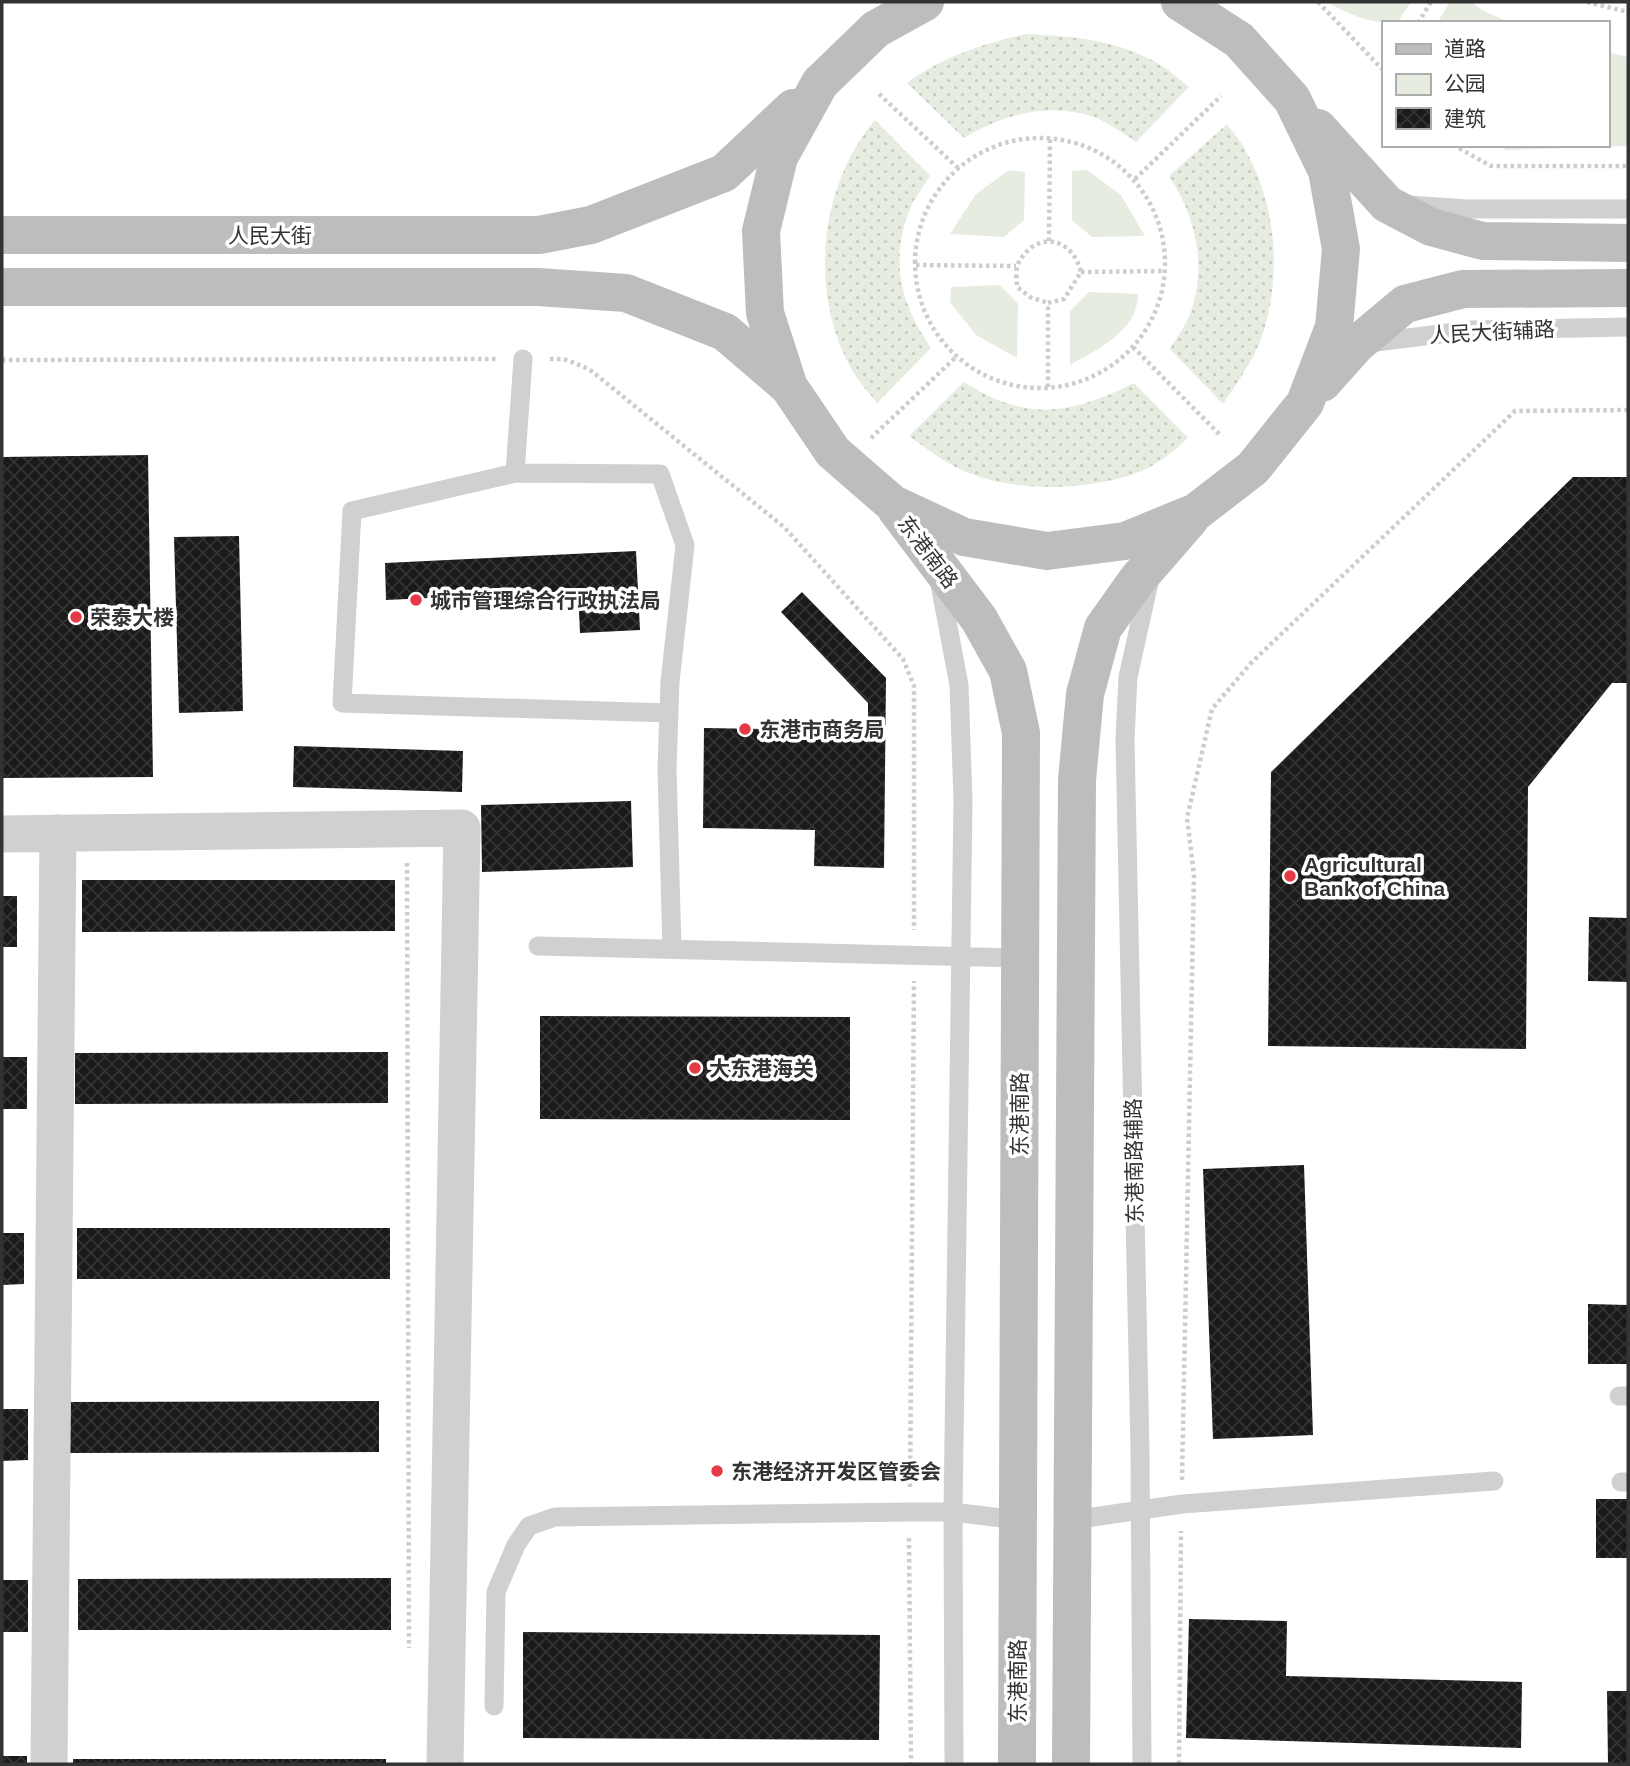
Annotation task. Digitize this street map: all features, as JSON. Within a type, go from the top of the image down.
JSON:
[{"type":"main road","points":[[789,387],[765,313],[761,231],[779,158],[821,83],[884,15],[925,2]]},
{"type":"main road","points":[[1180,2],[1239,40],[1387,204],[1431,227],[1483,241],[1628,243]]},
{"type":"main road","name":"人民大街","points":[[2,235],[539,235],[591,225],[724,173],[821,83]]},
{"type":"main road","points":[[1292,99],[1327,171],[1341,249],[1334,327],[1304,403]]},
{"type":"main road","points":[[2,287],[538,287],[626,293],[725,332],[789,387],[833,452],[890,502],[964,537],[1047,551],[1125,541],[1196,512]]},
{"type":"main road","points":[[1071,1764],[1077,780],[1085,694],[1103,628],[1154,560],[1196,512],[1257,465],[1304,403],[1356,345],[1405,304],[1463,289],[1628,288]]},
{"type":"main road","name":"东港南路","points":[[890,502],[979,619],[1007,671],[1021,733],[1017,1764]]},
{"type":"street","points":[[2,834],[462,828],[445,1764]]},
{"type":"street","points":[[49,1764],[58,833]]},
{"type":"lane","points":[[1387,204],[1468,209],[1628,209]]},
{"type":"lane","name":"人民大街辅路","points":[[1356,345],[1472,330],[1628,327]]},
{"type":"lane","points":[[515,473],[523,359]]},
{"type":"lane","points":[[669,713],[342,703],[352,510],[515,473],[660,474],[685,545],[670,682],[669,713],[667,769],[672,949]]},
{"type":"lane","name":"东港南路辅路","points":[[1142,1764],[1141,1510],[1125,739],[1128,677],[1154,560]]},
{"type":"lane","points":[[936,561],[959,685],[963,800],[953,1512],[954,1764]]},
{"type":"lane","points":[[538,946],[1020,958]]},
{"type":"lane","points":[[1073,1520],[1182,1504],[1494,1481]]},
{"type":"lane","points":[[494,1706],[496,1592],[516,1545],[529,1526],[555,1517],[910,1512],[953,1512],[1018,1520]]},
{"type":"path","points":[[1318,2],[1382,69]]},
{"type":"path","points":[[1419,21],[1431,2]]},
{"type":"path","points":[[1587,2],[1628,12]]},
{"type":"path","points":[[879,94],[959,169]]},
{"type":"path","points":[[1135,179],[1222,96]]},
{"type":"path","points":[[1049,241],[1050,138]]},
{"type":"path","points":[[1050,138],[1058,138],[1099,152],[1135,179],[1157,215],[1167,258],[1161,301],[1141,339],[1133,347],[1109,369],[1069,386],[1029,388],[990,379],[956,357],[931,326],[917,288],[915,249],[926,210],[948,177],[980,152],[1018,139],[1050,138]]},
{"type":"path","points":[[1457,147],[1491,166],[1628,166]]},
{"type":"path","points":[[1049,241],[1065,245],[1078,259],[1081,272],[1064,299],[1048,303],[1031,297],[1017,286],[1016,266],[1033,245],[1049,241]]},
{"type":"path","points":[[916,265],[1016,266]]},
{"type":"path","points":[[1081,272],[1165,271]]},
{"type":"path","points":[[1048,303],[1048,387]]},
{"type":"path","points":[[1133,347],[1222,436]]},
{"type":"path","points":[[871,438],[956,357]]},
{"type":"path","points":[[2,360],[564,359],[589,369],[784,527],[903,659],[914,686],[911,1764]]},
{"type":"path","points":[[1179,1764],[1194,874],[1187,818],[1212,709],[1261,654],[1515,411],[1628,410]]},
{"type":"path","points":[[407,861],[409,1653]]},
{"type":"green space","points":[[1327,2],[1411,2],[1398,21],[1377,22]]},
{"type":"green space","points":[[1450,2],[1471,2],[1506,21],[1438,21]]},
{"type":"green space","points":[[1026,34],[1077,38],[1128,49],[1159,64],[1189,87],[1136,142],[1094,117],[1060,110],[1010,117],[964,138],[907,83],[935,65],[964,52]]},
{"type":"green space","points":[[1609,52],[1628,57],[1628,146],[1609,147]]},
{"type":"green space","points":[[875,120],[930,176],[910,209],[900,246],[900,264],[906,299],[931,348],[877,403],[856,377],[839,343],[830,311],[825,277],[831,210],[841,177],[856,147]]},
{"type":"green space","points":[[1227,124],[1246,151],[1258,176],[1270,222],[1274,269],[1268,316],[1261,339],[1249,364],[1223,404],[1170,349],[1187,321],[1194,303],[1198,265],[1197,246],[1187,209],[1169,176]]},
{"type":"green space","points":[[1503,147],[1598,147],[1506,150]]},
{"type":"green space","points":[[1009,170],[1025,172],[1024,220],[1004,237],[950,234],[976,194]]},
{"type":"green space","points":[[1087,170],[1121,195],[1145,236],[1092,237],[1072,220],[1072,171]]},
{"type":"green space","points":[[1000,285],[1018,304],[1017,358],[976,335],[950,302],[951,287]]},
{"type":"green space","points":[[1089,292],[1138,294],[1136,307],[1124,329],[1070,365],[1070,311]]},
{"type":"green space","points":[[964,382],[1008,404],[1048,410],[1089,402],[1134,383],[1188,438],[1165,458],[1146,469],[1097,483],[1028,486],[984,478],[950,464],[909,436]]},
{"type":"building","name":"荣泰大楼","points":[[148,455],[153,777],[2,778],[2,457]]},
{"type":"building","points":[[1573,477],[1628,477],[1628,683],[1612,683],[1528,787],[1526,1049],[1268,1046],[1271,772]]},
{"type":"building","points":[[239,536],[243,711],[179,713],[174,537]]},
{"type":"building","points":[[636,551],[640,630],[580,633],[578,591],[386,600],[385,563]]},
{"type":"building","name":"东港市商务局","points":[[802,592],[886,678],[884,868],[814,866],[815,830],[703,828],[704,728],[868,731],[868,703],[781,612]]},
{"type":"building","points":[[294,746],[463,751],[462,792],[293,787]]},
{"type":"building","points":[[631,801],[633,867],[482,872],[481,805]]},
{"type":"building","points":[[82,880],[395,880],[395,931],[82,932]]},
{"type":"building","points":[[2,896],[17,896],[17,947],[2,947]]},
{"type":"building","points":[[1589,917],[1628,918],[1628,982],[1588,981]]},
{"type":"building","name":"大东港海关","points":[[540,1016],[850,1017],[850,1120],[540,1119]]},
{"type":"building","points":[[388,1052],[388,1103],[75,1104],[75,1053]]},
{"type":"building","points":[[2,1057],[27,1057],[27,1109],[2,1109]]},
{"type":"building","points":[[1304,1165],[1313,1435],[1213,1439],[1203,1169]]},
{"type":"building","points":[[77,1228],[390,1228],[390,1279],[77,1279]]},
{"type":"building","points":[[2,1233],[24,1233],[24,1284],[2,1285]]},
{"type":"building","points":[[1588,1304],[1628,1305],[1628,1364],[1588,1364]]},
{"type":"building","points":[[379,1401],[379,1452],[66,1453],[65,1402]]},
{"type":"building","points":[[2,1409],[28,1409],[28,1460],[2,1461]]},
{"type":"building","points":[[1596,1499],[1628,1499],[1628,1558],[1596,1558]]},
{"type":"building","points":[[391,1578],[391,1630],[78,1630],[78,1579]]},
{"type":"building","points":[[2,1580],[28,1580],[28,1632],[2,1632]]},
{"type":"building","points":[[1189,1619],[1287,1621],[1286,1676],[1522,1682],[1521,1748],[1186,1738]]},
{"type":"building","points":[[523,1632],[880,1635],[879,1740],[523,1738]]},
{"type":"building","points":[[1607,1691],[1628,1691],[1628,1764],[1608,1764]]},
{"type":"building","points":[[2,1756],[27,1756],[27,1764],[2,1764]]},
{"type":"building","points":[[73,1759],[386,1759],[386,1764],[73,1764]]},
{"type":"place","name":"城市管理综合行政执法局","points":[[416,600]]},
{"type":"place","name":"荣泰大楼","points":[[76,617]]},
{"type":"place","name":"东港市商务局","points":[[745,729]]},
{"type":"place","name":"Agricultural Bank of China","points":[[1290,876]]},
{"type":"place","name":"大东港海关","points":[[695,1068]]},
{"type":"place","name":"东港经济开发区管委会","points":[[717,1471]]}]
